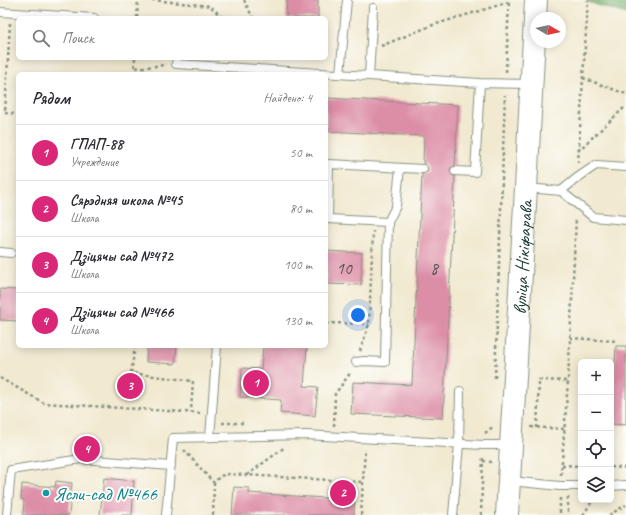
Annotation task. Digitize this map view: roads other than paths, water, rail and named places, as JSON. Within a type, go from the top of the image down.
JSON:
[{"type":"main road","name":"вуліца Нікіфарава","points":[[508,515],[536,0]]},
{"type":"lane","points":[[340,74],[347,0]]},
{"type":"lane","points":[[369,76],[374,8]]},
{"type":"lane","points":[[0,12],[61,16]]},
{"type":"lane","points":[[177,61],[315,72]]},
{"type":"lane","points":[[328,73],[531,84]]},
{"type":"lane","points":[[455,171],[475,172],[480,82]]},
{"type":"lane","points":[[388,222],[328,219],[329,164],[423,169]]},
{"type":"lane","points":[[561,191],[596,165],[626,167]]},
{"type":"lane","points":[[356,362],[385,362],[388,222],[396,206],[400,168]]},
{"type":"lane","points":[[526,188],[561,191],[592,217],[626,220]]},
{"type":"lane","points":[[0,252],[11,253]]},
{"type":"lane","points":[[210,437],[217,348]]},
{"type":"lane","points":[[453,515],[459,444],[460,391]]},
{"type":"lane","points":[[166,515],[173,438],[306,435],[459,444],[512,445]]},
{"type":"lane","points":[[7,515],[11,470],[80,459],[170,466]]},
{"type":"lane","points":[[509,480],[564,486],[578,486]]},
{"type":"lane","points":[[614,486],[626,485]]},
{"type":"place","name":"ГПАП-88","points":[[256,383]]},
{"type":"place","name":"Дзіцячы сад №472","points":[[130,386]]},
{"type":"place","name":"Дзіцячы сад №466","points":[[87,449]]},
{"type":"place","name":"Ясли-сад №466","points":[[46,493]]},
{"type":"place","name":"Сярэдняя школа №45","points":[[343,493]]}]
